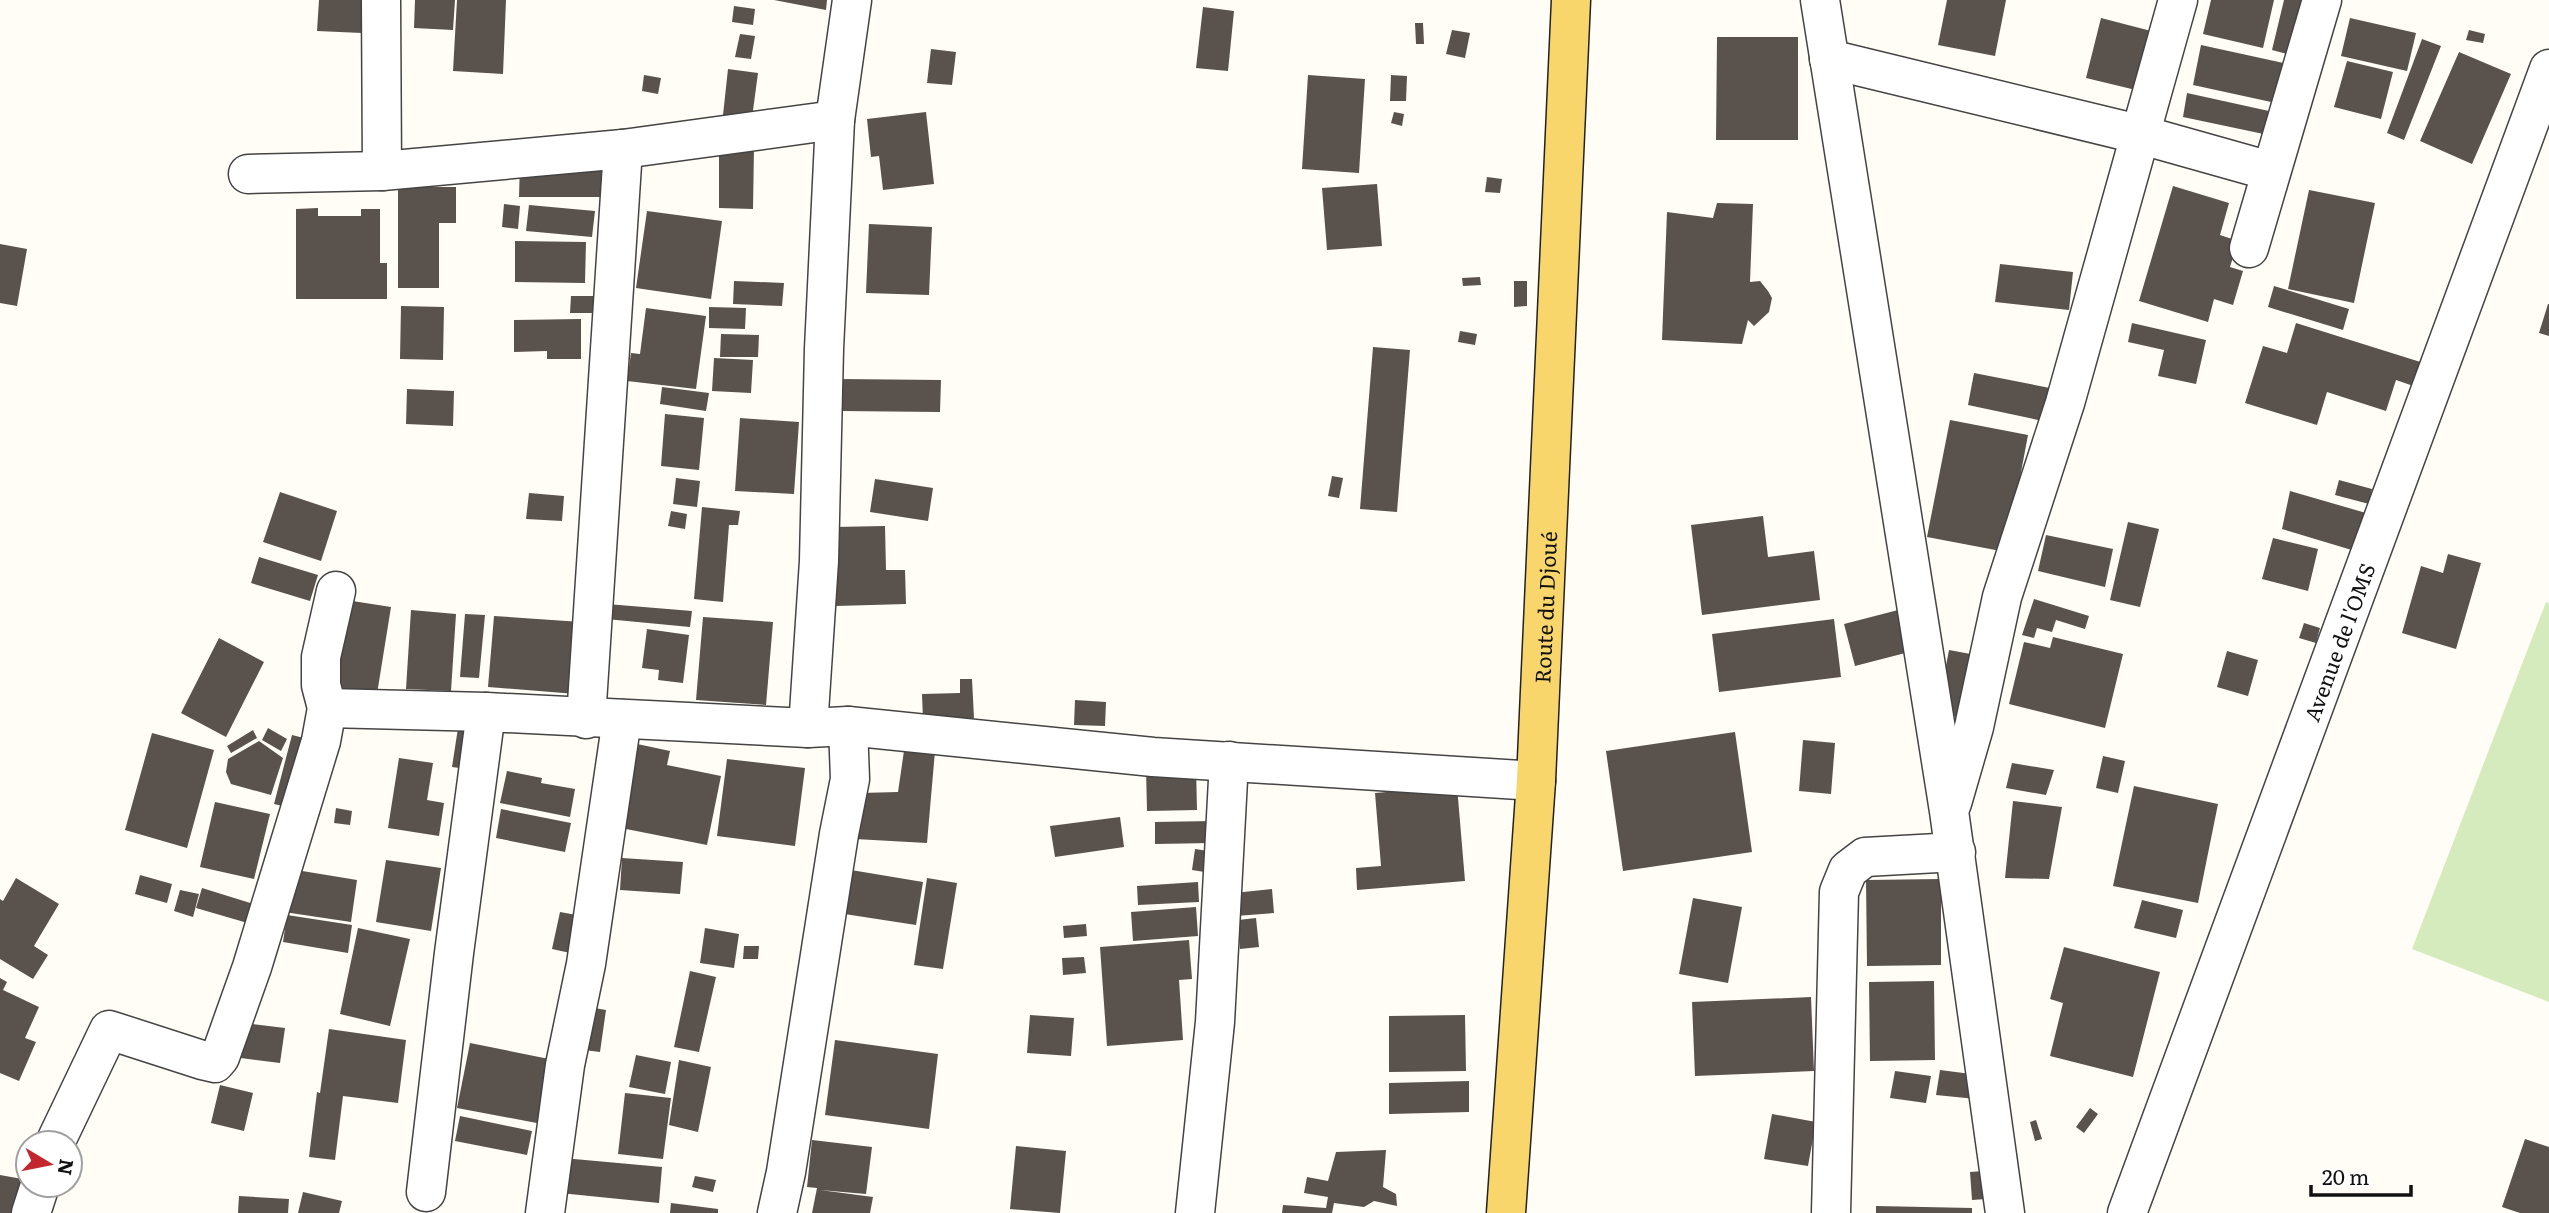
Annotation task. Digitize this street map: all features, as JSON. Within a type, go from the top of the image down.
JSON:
[{"type":"main road","name":"Route du Djoué","points":[[1506,1213],[1536,781],[1571,0]]},
{"type":"street","points":[[381,0],[382,172]]},
{"type":"street","points":[[808,729],[819,561],[824,349],[835,120],[852,0]]},
{"type":"street","points":[[1820,0],[1956,852],[2006,1213]]},
{"type":"street","points":[[1949,811],[1974,727],[2002,597],[2065,403],[2178,0]]},
{"type":"street","points":[[2249,247],[2322,0]]},
{"type":"street","points":[[1829,59],[2142,135],[2270,171]]},
{"type":"street","name":"Avenue de l'OMS","points":[[2127,1213],[2549,69]]},
{"type":"street","points":[[248,174],[382,172],[623,149],[835,120]]},
{"type":"street","points":[[545,1213],[565,1065],[586,964],[604,719],[623,149]]},
{"type":"street","points":[[62,1129],[109,1030],[202,1060],[215,1063],[220,1057],[252,967],[321,740],[327,708],[320,685],[321,657],[337,591]]},
{"type":"street","points":[[327,708],[486,712],[808,729],[848,726],[1153,757],[1536,781]]},
{"type":"street","points":[[426,1192],[486,712]]},
{"type":"street","points":[[777,1213],[795,1121],[839,834],[850,779],[848,726]]},
{"type":"street","points":[[1195,1213],[1215,1022],[1229,761]]},
{"type":"street","points":[[1832,1213],[1839,892],[1848,870],[1865,857],[1956,852]]},
{"type":"green space","points":[[2546,602],[2549,603],[2549,1002],[2412,949]]},
{"type":"building","points":[[319,0],[363,0],[362,33],[317,31]]},
{"type":"building","points":[[415,0],[455,0],[453,30],[414,28]]},
{"type":"building","points":[[457,0],[506,0],[503,74],[453,71]]},
{"type":"building","points":[[774,0],[827,0],[826,10]]},
{"type":"building","points":[[1947,0],[2006,0],[1995,56],[1938,45]]},
{"type":"building","points":[[2211,0],[2274,0],[2263,48],[2203,34]]},
{"type":"building","points":[[2284,0],[2313,0],[2299,57],[2272,50]]},
{"type":"building","points":[[734,6],[755,9],[753,25],[732,22]]},
{"type":"building","points":[[1203,7],[1234,11],[1228,71],[1196,68]]},
{"type":"building","points":[[2101,18],[2155,32],[2140,91],[2086,78]]},
{"type":"building","points":[[2350,18],[2416,33],[2407,71],[2341,56]]},
{"type":"building","points":[[1415,23],[1423,23],[1424,44],[1416,44]]},
{"type":"building","points":[[1452,30],[1470,33],[1465,58],[1446,54]]},
{"type":"building","points":[[2469,30],[2485,34],[2483,43],[2466,40]]},
{"type":"building","points":[[740,34],[755,36],[751,59],[735,57]]},
{"type":"building","points":[[1717,37],[1798,37],[1798,140],[1716,140]]},
{"type":"building","points":[[2422,39],[2441,46],[2404,140],[2387,133]]},
{"type":"building","points":[[2201,45],[2293,65],[2285,105],[2193,85]]},
{"type":"building","points":[[931,49],[956,52],[952,85],[927,83]]},
{"type":"building","points":[[2459,52],[2511,74],[2472,164],[2420,141]]},
{"type":"building","points":[[2347,61],[2393,72],[2381,119],[2334,107]]},
{"type":"building","points":[[728,69],[758,73],[752,118],[723,115]]},
{"type":"building","points":[[644,75],[661,78],[658,94],[642,91]]},
{"type":"building","points":[[1308,75],[1365,79],[1359,173],[1302,169]]},
{"type":"building","points":[[1391,75],[1407,76],[1406,101],[1390,101]]},
{"type":"building","points":[[2187,93],[2278,113],[2273,136],[2183,117]]},
{"type":"building","points":[[926,112],[934,184],[883,190],[879,156],[871,157],[867,119]]},
{"type":"building","points":[[1394,112],[1404,114],[1402,126],[1391,123]]},
{"type":"building","points":[[719,147],[754,147],[753,209],[719,208]]},
{"type":"building","points":[[520,163],[606,163],[606,197],[519,197]]},
{"type":"building","points":[[1487,177],[1502,179],[1500,193],[1485,192]]},
{"type":"building","points":[[1377,184],[1382,246],[1327,250],[1322,188]]},
{"type":"building","points":[[2173,186],[2229,203],[2220,235],[2238,241],[2230,267],[2243,271],[2233,305],[2214,299],[2208,322],[2139,301]]},
{"type":"building","points":[[398,187],[456,187],[456,223],[439,223],[439,288],[398,288]]},
{"type":"building","points":[[2309,190],[2375,203],[2354,303],[2288,289]]},
{"type":"building","points":[[1717,203],[1753,204],[1750,282],[1760,281],[1768,291],[1772,298],[1769,312],[1754,326],[1748,320],[1742,344],[1662,340],[1667,212],[1713,218]]},
{"type":"building","points":[[504,204],[520,206],[518,229],[502,227]]},
{"type":"building","points":[[529,205],[595,211],[592,237],[526,231]]},
{"type":"building","points":[[318,208],[318,216],[361,216],[361,209],[380,209],[380,263],[387,263],[387,299],[296,299],[296,209]]},
{"type":"building","points":[[647,211],[722,221],[711,299],[636,288]]},
{"type":"building","points":[[869,224],[932,227],[929,295],[866,293]]},
{"type":"building","points":[[515,241],[586,242],[585,283],[515,282]]},
{"type":"building","points":[[0,244],[27,249],[17,306],[0,303]]},
{"type":"building","points":[[2000,264],[2073,272],[2069,310],[1995,302]]},
{"type":"building","points":[[1480,277],[1481,285],[1463,286],[1462,278]]},
{"type":"building","points":[[734,281],[784,283],[782,306],[733,304]]},
{"type":"building","points":[[1514,281],[1527,281],[1527,306],[1514,307]]},
{"type":"building","points":[[2274,286],[2349,309],[2343,330],[2268,307]]},
{"type":"building","points":[[571,296],[603,296],[603,313],[570,313]]},
{"type":"building","points":[[2549,304],[2549,336],[2539,333]]},
{"type":"building","points":[[401,306],[444,307],[443,360],[400,359]]},
{"type":"building","points":[[709,307],[746,308],[745,329],[709,328]]},
{"type":"building","points":[[646,308],[706,316],[696,389],[627,381],[631,353],[640,354]]},
{"type":"building","points":[[581,319],[581,359],[547,359],[547,351],[514,352],[514,320]]},
{"type":"building","points":[[2132,323],[2206,340],[2196,384],[2158,376],[2164,350],[2128,342]]},
{"type":"building","points":[[2296,323],[2430,365],[2422,389],[2396,380],[2386,411],[2327,392],[2317,425],[2245,403],[2263,346],[2287,353]]},
{"type":"building","points":[[1460,331],[1477,334],[1475,345],[1458,342]]},
{"type":"building","points":[[721,334],[759,335],[758,357],[720,357]]},
{"type":"building","points":[[1373,347],[1410,350],[1397,512],[1360,509]]},
{"type":"building","points":[[714,358],[753,360],[751,393],[712,391]]},
{"type":"building","points":[[1974,373],[2050,388],[2043,421],[1968,405]]},
{"type":"building","points":[[840,379],[941,380],[940,412],[840,411]]},
{"type":"building","points":[[662,387],[709,393],[706,411],[660,404]]},
{"type":"building","points":[[407,389],[454,391],[453,426],[406,424]]},
{"type":"building","points":[[665,414],[704,418],[699,470],[661,466]]},
{"type":"building","points":[[740,418],[799,422],[794,494],[735,491]]},
{"type":"building","points":[[1950,420],[2028,435],[2006,552],[1927,537]]},
{"type":"building","points":[[1332,476],[1343,478],[1339,498],[1328,496]]},
{"type":"building","points":[[676,478],[700,481],[697,507],[673,504]]},
{"type":"building","points":[[875,479],[933,488],[928,521],[870,512]]},
{"type":"building","points":[[2339,480],[2372,489],[2369,504],[2335,495]]},
{"type":"building","points":[[2290,491],[2366,513],[2355,551],[2282,529]]},
{"type":"building","points":[[280,492],[337,511],[321,561],[263,542]]},
{"type":"building","points":[[529,493],[564,496],[562,521],[526,519]]},
{"type":"building","points":[[702,507],[740,511],[738,525],[729,525],[723,602],[694,599]]},
{"type":"building","points":[[671,511],[687,514],[685,529],[668,526]]},
{"type":"building","points":[[1763,516],[1768,557],[1814,551],[1820,600],[1702,615],[1691,525]]},
{"type":"building","points":[[2128,522],[2159,529],[2140,607],[2110,600]]},
{"type":"building","points":[[885,526],[886,570],[905,570],[906,604],[836,606],[834,527]]},
{"type":"building","points":[[2046,535],[2113,549],[2105,587],[2038,571]]},
{"type":"building","points":[[2273,538],[2318,549],[2308,591],[2262,579]]},
{"type":"building","points":[[2448,554],[2481,563],[2456,649],[2402,633],[2421,566],[2443,573]]},
{"type":"building","points":[[259,557],[318,575],[310,601],[251,583]]},
{"type":"building","points":[[2034,599],[2089,616],[2085,629],[2056,620],[2052,632],[2037,628],[2034,638],[2022,635]]},
{"type":"building","points":[[346,600],[391,607],[377,694],[332,686]]},
{"type":"building","points":[[607,604],[692,611],[690,627],[606,619]]},
{"type":"building","points":[[1902,609],[1913,651],[1855,666],[1844,624]]},
{"type":"building","points":[[411,610],[456,614],[451,691],[406,689]]},
{"type":"building","points":[[465,614],[485,615],[479,678],[460,677]]},
{"type":"building","points":[[494,616],[581,622],[576,694],[488,687]]},
{"type":"building","points":[[703,617],[773,622],[766,705],[696,700]]},
{"type":"building","points":[[1834,619],[1841,677],[1719,692],[1712,634]]},
{"type":"building","points":[[2304,623],[2320,628],[2316,643],[2299,638]]},
{"type":"building","points":[[647,629],[689,635],[683,683],[658,680],[659,670],[642,668]]},
{"type":"building","points":[[2053,637],[2123,654],[2105,728],[2009,704],[2024,642],[2050,648]]},
{"type":"building","points":[[219,638],[264,662],[226,737],[181,713]]},
{"type":"building","points":[[1949,650],[1976,655],[1963,718],[1937,713]]},
{"type":"building","points":[[2227,651],[2258,660],[2248,696],[2217,687]]},
{"type":"building","points":[[960,679],[972,679],[974,718],[923,720],[922,694],[960,693]]},
{"type":"building","points":[[1075,700],[1106,702],[1105,726],[1074,725]]},
{"type":"building","points":[[268,728],[287,739],[281,751],[262,740]]},
{"type":"building","points":[[458,728],[481,731],[474,770],[452,767]]},
{"type":"building","points":[[253,730],[257,738],[231,753],[227,746]]},
{"type":"building","points":[[1735,732],[1752,852],[1623,871],[1606,751]]},
{"type":"building","points":[[152,733],[214,750],[187,848],[125,830]]},
{"type":"building","points":[[292,735],[308,739],[291,808],[274,804]]},
{"type":"building","points":[[1803,740],[1835,743],[1831,794],[1799,791]]},
{"type":"building","points":[[259,741],[283,758],[271,795],[231,784],[226,772],[228,759]]},
{"type":"building","points":[[628,742],[670,751],[667,765],[721,776],[707,845],[611,826]]},
{"type":"building","points":[[905,744],[935,751],[927,843],[855,839],[860,793],[898,792]]},
{"type":"building","points":[[2103,756],[2125,761],[2118,793],[2096,788]]},
{"type":"building","points":[[399,758],[433,763],[427,800],[444,803],[439,836],[388,828]]},
{"type":"building","points":[[727,759],[805,768],[795,846],[717,836]]},
{"type":"building","points":[[2012,763],[2054,770],[2046,795],[2006,788]]},
{"type":"building","points":[[1196,767],[1197,810],[1147,811],[1146,768]]},
{"type":"building","points":[[507,771],[542,778],[541,783],[575,789],[570,817],[500,803]]},
{"type":"building","points":[[1457,786],[1465,881],[1357,890],[1356,868],[1381,866],[1375,793]]},
{"type":"building","points":[[2134,786],[2218,804],[2198,903],[2113,886]]},
{"type":"building","points":[[2013,801],[2062,807],[2049,879],[2005,878]]},
{"type":"building","points":[[215,802],[270,814],[254,879],[200,867]]},
{"type":"building","points":[[336,808],[352,811],[350,825],[334,823]]},
{"type":"building","points":[[501,809],[571,823],[565,852],[496,838]]},
{"type":"building","points":[[1120,817],[1124,847],[1055,857],[1050,826]]},
{"type":"building","points":[[1212,821],[1212,843],[1155,844],[1155,822]]},
{"type":"building","points":[[1195,849],[1215,852],[1211,873],[1192,870]]},
{"type":"building","points":[[622,858],[683,862],[680,894],[620,890]]},
{"type":"building","points":[[386,860],[441,868],[431,931],[376,922]]},
{"type":"building","points":[[290,869],[357,880],[351,922],[284,912]]},
{"type":"building","points":[[845,869],[923,882],[916,925],[838,913]]},
{"type":"building","points":[[140,875],[172,884],[167,903],[135,894]]},
{"type":"building","points":[[16,878],[59,904],[34,946],[48,955],[33,979],[0,959],[0,899],[3,901]]},
{"type":"building","points":[[927,878],[957,883],[943,969],[914,965]]},
{"type":"building","points":[[1941,879],[1941,965],[1867,966],[1866,880]]},
{"type":"building","points":[[1198,882],[1199,902],[1138,905],[1137,886]]},
{"type":"building","points":[[202,888],[257,905],[251,924],[196,908]]},
{"type":"building","points":[[1272,889],[1274,913],[1236,916],[1234,893]]},
{"type":"building","points":[[180,890],[199,894],[193,917],[174,911]]},
{"type":"building","points":[[1693,898],[1742,907],[1728,983],[1679,974]]},
{"type":"building","points":[[2142,900],[2183,910],[2176,938],[2134,928]]},
{"type":"building","points":[[1196,907],[1198,936],[1133,941],[1131,912]]},
{"type":"building","points":[[560,912],[582,916],[575,954],[552,949]]},
{"type":"building","points":[[287,915],[352,925],[348,953],[283,942]]},
{"type":"building","points":[[1256,918],[1259,947],[1240,949],[1238,920]]},
{"type":"building","points":[[1086,924],[1087,936],[1064,938],[1063,926]]},
{"type":"building","points":[[358,928],[410,939],[390,1026],[340,1014]]},
{"type":"building","points":[[705,928],[739,934],[734,968],[700,963]]},
{"type":"building","points":[[1189,940],[1192,979],[1179,980],[1183,1040],[1107,1046],[1100,947]]},
{"type":"building","points":[[744,946],[759,946],[758,959],[743,959]]},
{"type":"building","points":[[2064,947],[2160,972],[2133,1077],[2050,1056],[2063,1003],[2050,999]]},
{"type":"building","points":[[1084,957],[1086,973],[1063,975],[1062,958]]},
{"type":"building","points":[[690,971],[716,977],[699,1052],[674,1047]]},
{"type":"building","points":[[0,978],[7,982],[3,990],[39,1007],[25,1038],[36,1042],[19,1081],[0,1073]]},
{"type":"building","points":[[1934,981],[1935,1060],[1870,1061],[1869,982]]},
{"type":"building","points":[[1811,997],[1814,1071],[1695,1076],[1692,1002]]},
{"type":"building","points":[[583,1006],[606,1010],[600,1052],[576,1049]]},
{"type":"building","points":[[1030,1015],[1074,1018],[1071,1056],[1027,1053]]},
{"type":"building","points":[[1465,1015],[1466,1071],[1389,1072],[1389,1016]]},
{"type":"building","points":[[237,1022],[285,1028],[280,1063],[233,1057]]},
{"type":"building","points":[[329,1029],[406,1040],[398,1103],[343,1096],[335,1160],[309,1157],[317,1092],[320,1093]]},
{"type":"building","points":[[835,1040],[938,1054],[929,1129],[825,1115]]},
{"type":"building","points":[[470,1043],[554,1060],[542,1124],[457,1108]]},
{"type":"building","points":[[636,1055],[671,1062],[665,1094],[629,1087]]},
{"type":"building","points":[[679,1060],[711,1067],[698,1132],[669,1125]]},
{"type":"building","points":[[1940,1070],[1979,1075],[1976,1099],[1936,1095]]},
{"type":"building","points":[[1895,1071],[1931,1076],[1926,1103],[1890,1098]]},
{"type":"building","points":[[1469,1081],[1469,1112],[1389,1114],[1389,1083]]},
{"type":"building","points":[[220,1085],[253,1093],[244,1131],[211,1123]]},
{"type":"building","points":[[625,1093],[671,1098],[663,1159],[618,1154]]},
{"type":"building","points":[[2090,1108],[2098,1114],[2084,1133],[2076,1127]]},
{"type":"building","points":[[1772,1114],[1816,1122],[1808,1166],[1764,1159]]},
{"type":"building","points":[[460,1116],[532,1131],[527,1155],[455,1141]]},
{"type":"building","points":[[2036,1120],[2042,1139],[2035,1141],[2030,1122]]},
{"type":"building","points":[[2525,1139],[2549,1147],[2549,1213],[2520,1213],[2502,1207]]},
{"type":"building","points":[[812,1140],[872,1147],[866,1194],[820,1190],[873,1197],[870,1213],[812,1213],[817,1188],[807,1187]]},
{"type":"building","points":[[1016,1146],[1066,1151],[1060,1213],[1010,1209]]},
{"type":"building","points":[[1386,1150],[1383,1187],[1396,1194],[1397,1206],[1374,1201],[1364,1207],[1334,1203],[1332,1213],[1282,1213],[1283,1205],[1326,1208],[1328,1197],[1304,1193],[1307,1177],[1328,1181],[1336,1152]]},
{"type":"building","points":[[563,1158],[662,1167],[659,1203],[560,1193]]},
{"type":"building","points":[[1984,1171],[1986,1199],[1972,1200],[1970,1172]]},
{"type":"building","points":[[0,1175],[14,1178],[14,1199],[27,1199],[27,1213],[0,1213]]},
{"type":"building","points":[[695,1176],[716,1180],[713,1192],[692,1187]]},
{"type":"building","points":[[303,1192],[342,1201],[339,1213],[298,1213]]},
{"type":"building","points":[[239,1196],[289,1199],[288,1213],[238,1213]]},
{"type":"building","points":[[671,1203],[718,1209],[718,1213],[670,1213]]},
{"type":"building","points":[[1876,1206],[1972,1208],[1972,1213],[1876,1213]]}]
